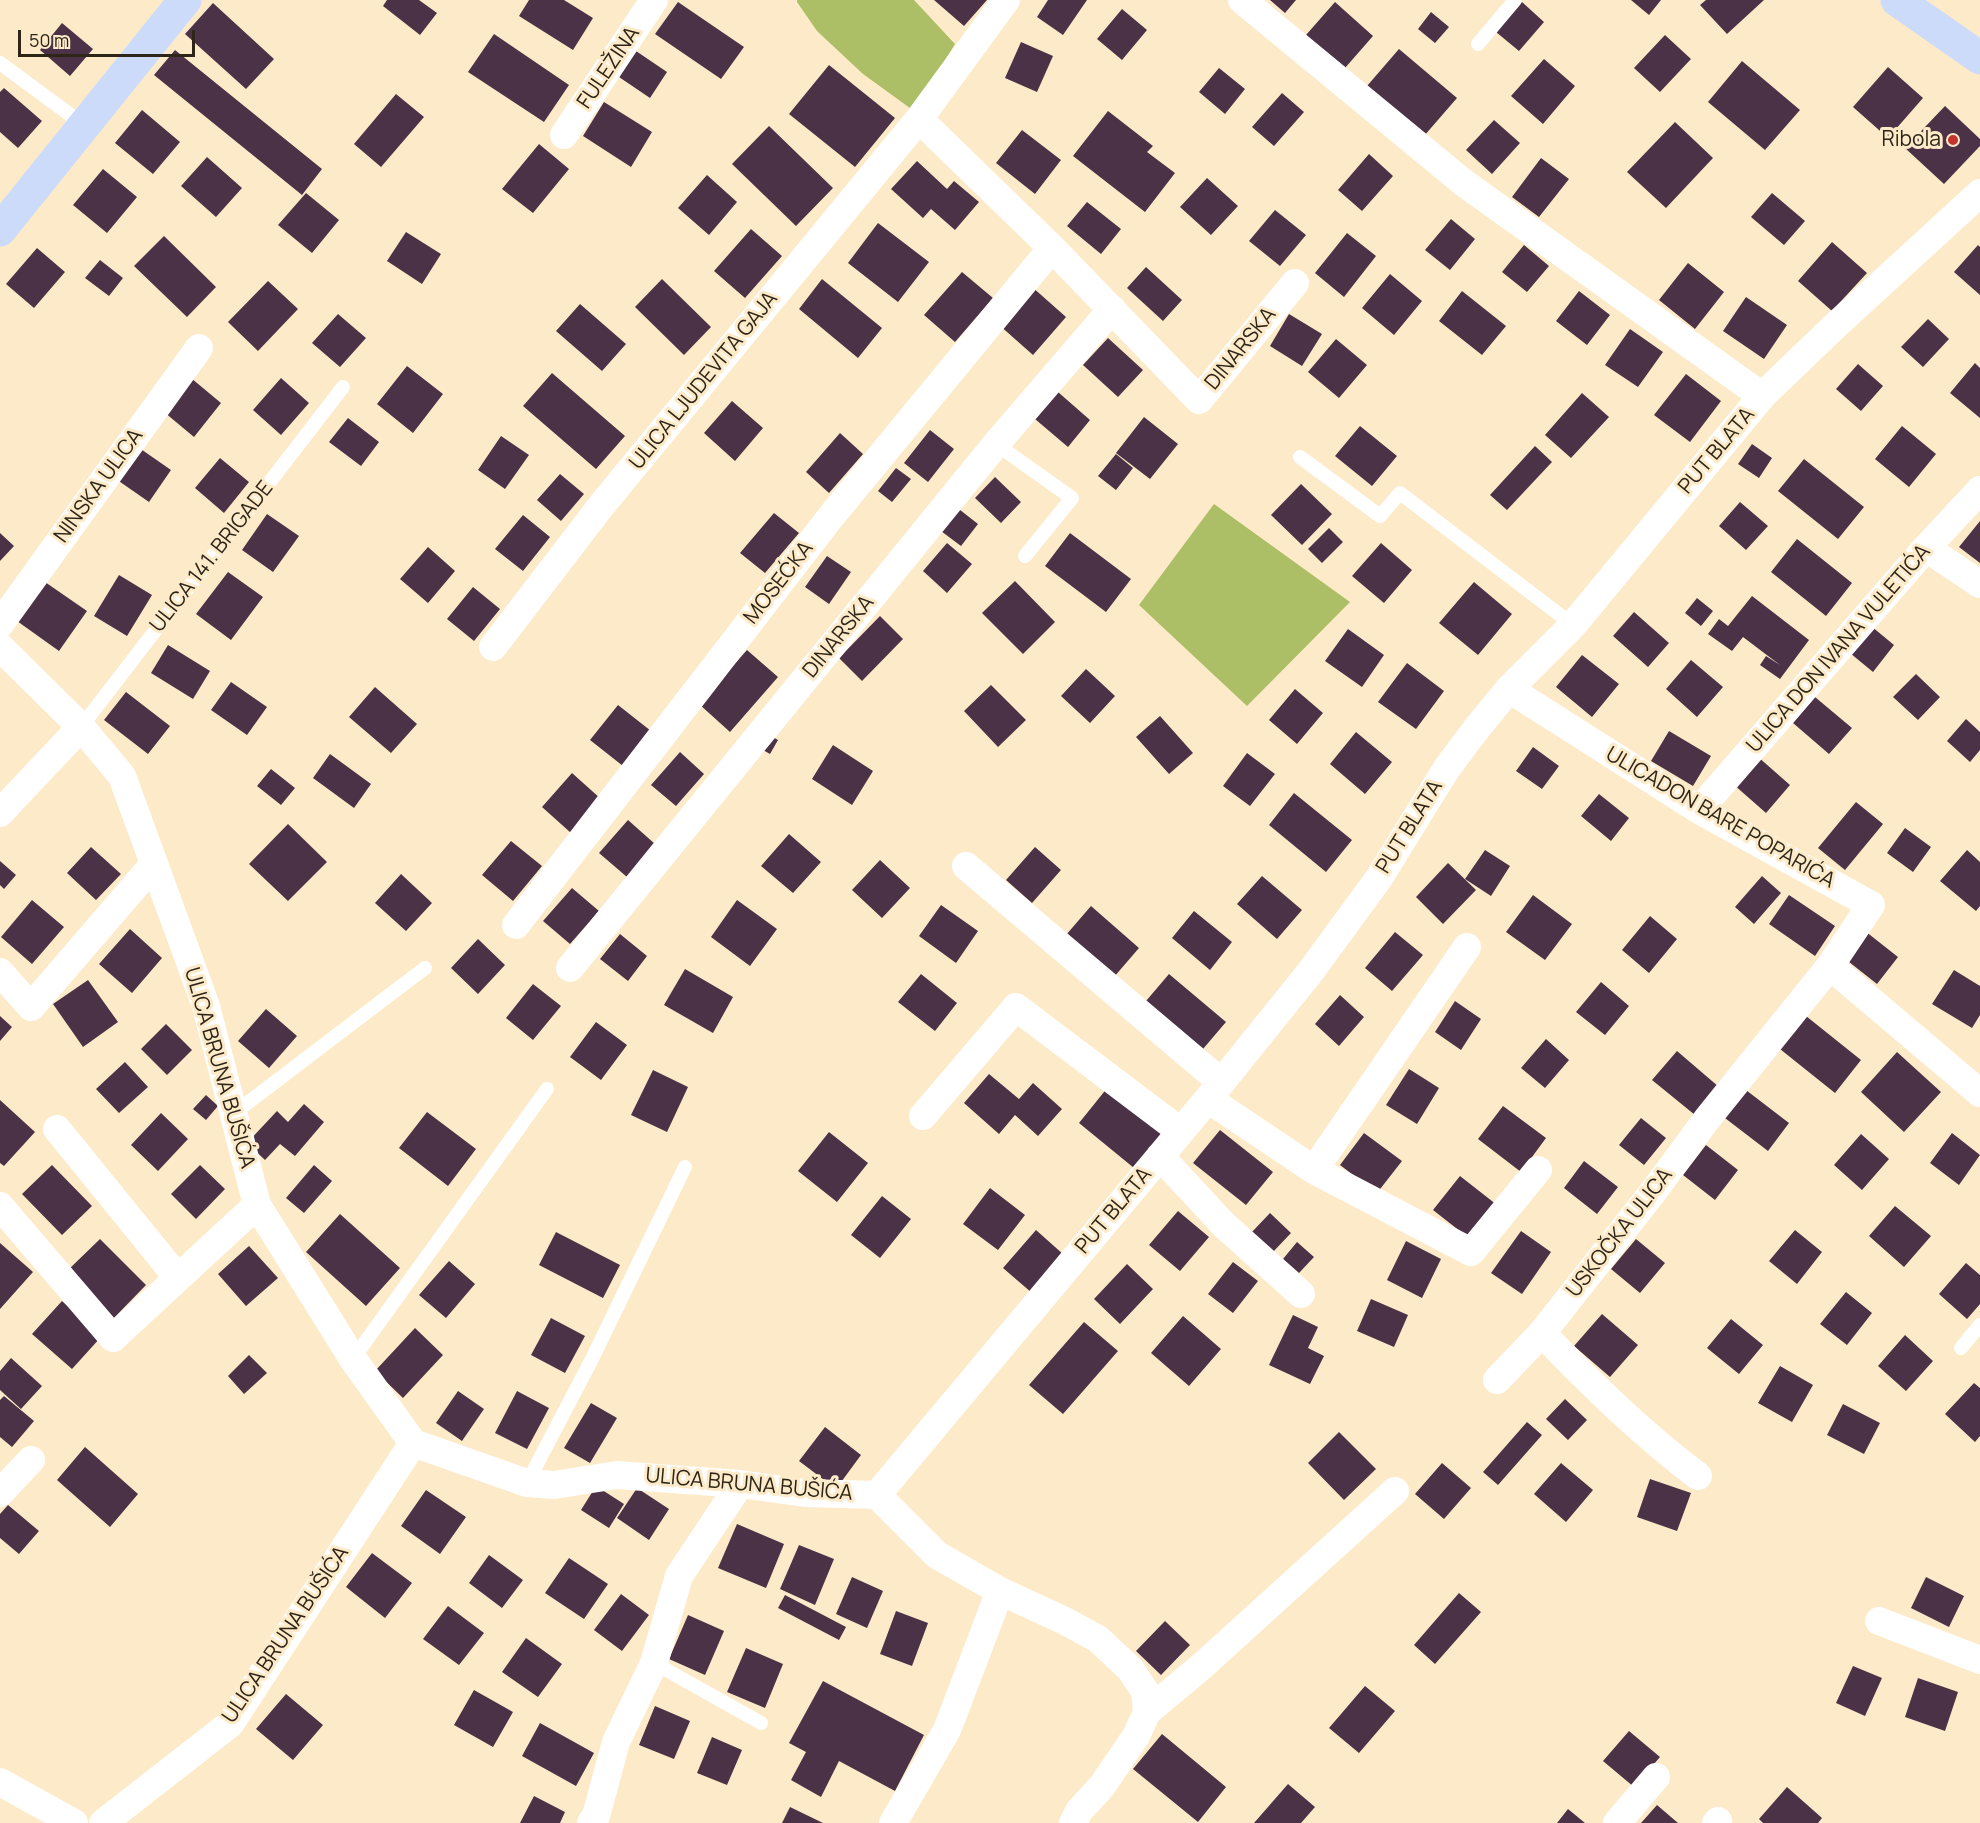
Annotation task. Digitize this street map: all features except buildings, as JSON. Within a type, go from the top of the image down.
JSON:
[{"type":"main road","points":[[0,230],[185,0]]},
{"type":"main road","points":[[1897,0],[1980,58]]},
{"type":"street","name":"FULEŽINA","points":[[564,135],[654,0]]},
{"type":"street","name":"ULICA LJUDEVITA GAJA","points":[[493,647],[601,506],[919,119],[1006,0]]},
{"type":"street","points":[[1242,0],[1464,183],[1762,396]]},
{"type":"street","name":"DINARSKA","points":[[919,119],[1052,248],[1199,400],[1295,283]]},
{"type":"street","name":"PUT BLATA","points":[[877,1495],[1215,1090],[1311,970],[1379,878],[1447,768],[1509,689],[1573,625],[1762,396],[1980,193]]},
{"type":"street","name":"MOSEĆKA","points":[[516,925],[829,519],[1052,248]]},
{"type":"street","name":"DINARSKA","points":[[570,968],[996,444],[1112,309]]},
{"type":"street","name":"NINSKA ULICA","points":[[0,624],[199,348]]},
{"type":"street","name":"ULICA DON IVANA VULETIĆA","points":[[1699,810],[1926,548],[1980,490]]},
{"type":"street","points":[[1926,548],[1980,584]]},
{"type":"street","name":"ULICA BRUNA BUŠIĆA","points":[[0,646],[81,727],[123,776],[206,1006],[256,1205],[353,1359],[413,1443],[527,1483],[554,1485],[617,1475],[740,1484],[805,1493],[877,1495]]},
{"type":"street","name":"ULICADON BARE POPARIĆA","points":[[1509,689],[1699,810],[1871,905],[1830,966]]},
{"type":"street","points":[[0,813],[81,727]]},
{"type":"street","points":[[0,972],[31,1008],[154,864]]},
{"type":"street","points":[[966,866],[1215,1090],[1314,1170],[1471,1252],[1538,1170]]},
{"type":"street","points":[[1314,1170],[1467,947]]},
{"type":"street","points":[[1830,966],[1980,1093]]},
{"type":"street","name":"USKOČKA ULICA","points":[[1497,1380],[1542,1333],[1653,1192],[1707,1119],[1830,966]]},
{"type":"street","points":[[923,1116],[1016,1007],[1180,1131]]},
{"type":"street","points":[[57,1129],[178,1278]]},
{"type":"street","points":[[1160,1156],[1223,1224],[1301,1294]]},
{"type":"street","points":[[0,1206],[113,1338],[256,1205]]},
{"type":"street","points":[[1542,1333],[1660,1447],[1698,1476]]},
{"type":"street","name":"ULICA BRUNA BUŠIĆA","points":[[103,1823],[230,1724],[413,1443]]},
{"type":"street","points":[[0,1493],[31,1460]]},
{"type":"street","points":[[597,1821],[616,1742],[654,1664],[679,1576],[740,1484]]},
{"type":"street","points":[[1073,1823],[1079,1811],[1107,1778],[1136,1736],[1147,1712],[1202,1666],[1395,1491]]},
{"type":"street","points":[[877,1495],[937,1554],[1000,1591],[1098,1639],[1135,1676],[1145,1691],[1147,1712]]},
{"type":"street","points":[[893,1823],[947,1730],[1000,1591]]},
{"type":"street","points":[[1879,1622],[1980,1660]]},
{"type":"street","points":[[1617,1823],[1656,1777]]},
{"type":"street","points":[[0,1782],[74,1823]]},
{"type":"lane","points":[[1478,44],[1515,0]]},
{"type":"lane","points":[[0,63],[84,125]]},
{"type":"lane","name":"ULICA 141. BRIGADE","points":[[81,727],[343,387]]},
{"type":"lane","points":[[996,444],[1072,498],[1025,556]]},
{"type":"lane","points":[[1300,457],[1380,516],[1400,493],[1573,625]]},
{"type":"lane","points":[[233,1114],[425,968]]},
{"type":"lane","points":[[353,1359],[547,1089]]},
{"type":"lane","points":[[527,1483],[592,1359],[685,1167]]},
{"type":"lane","points":[[1961,1348],[1980,1324]]},
{"type":"lane","points":[[654,1664],[761,1723]]},
{"type":"green space","points":[[797,0],[914,0],[955,44],[914,111],[863,74],[817,31]]},
{"type":"green space","points":[[1214,504],[1350,602],[1247,706],[1139,605]]},
{"type":"place","name":"Ribola","points":[[1953,140]]}]
